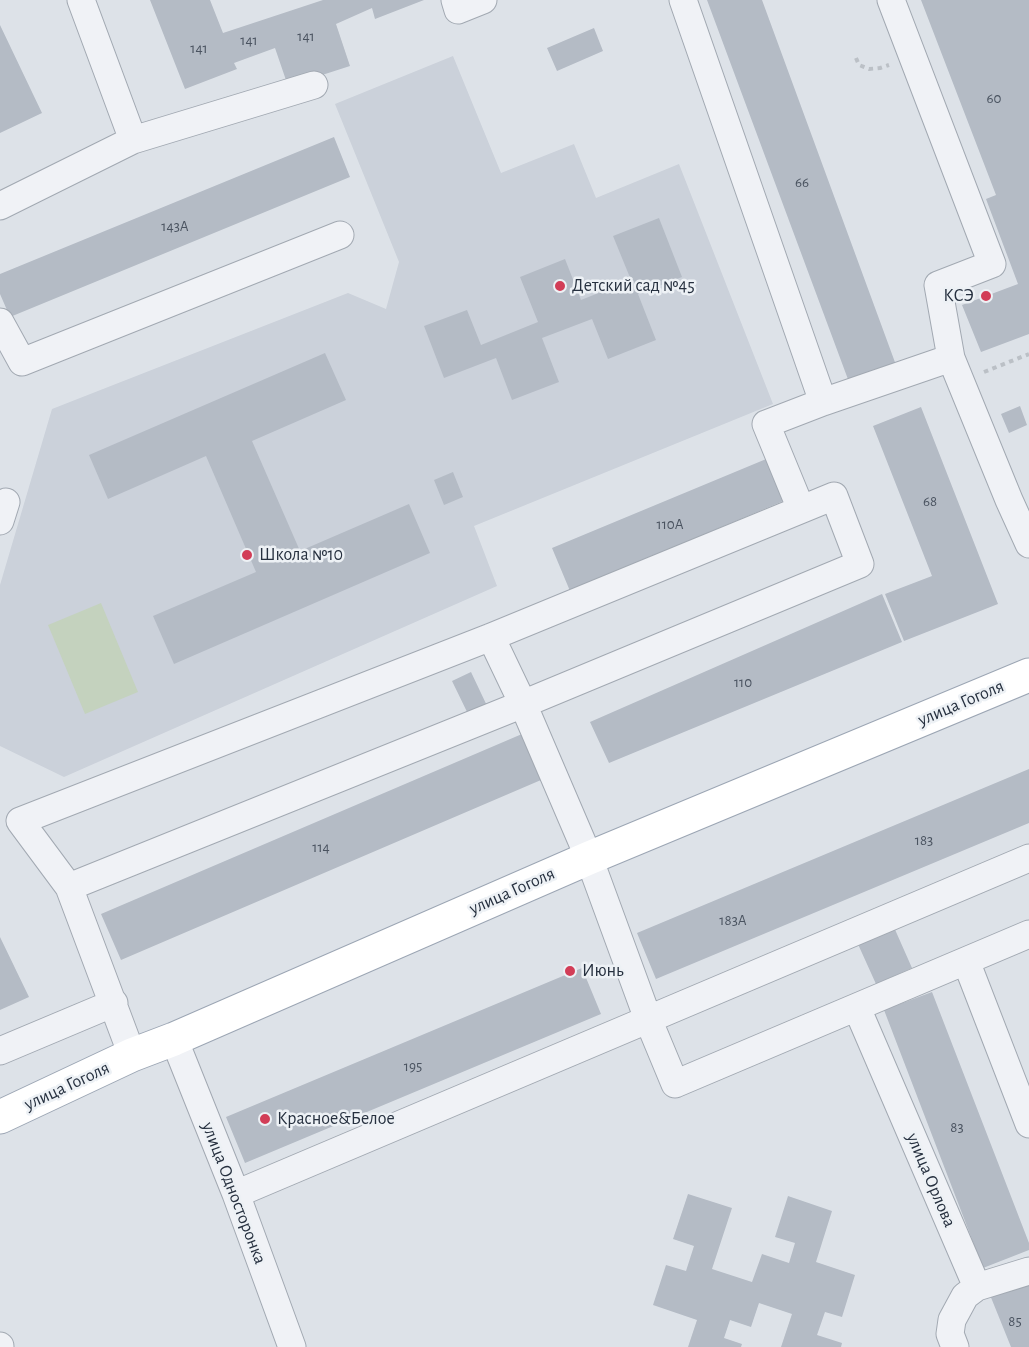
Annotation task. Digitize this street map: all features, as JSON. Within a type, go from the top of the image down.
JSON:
[{"type":"main road","name":"улица Гоголя","points":[[0,1118],[132,1055],[174,1039],[589,858],[1029,675]]},
{"type":"street","points":[[81,0],[133,140]]},
{"type":"street","points":[[455,0],[459,10],[483,0]]},
{"type":"street","points":[[683,0],[823,402]]},
{"type":"street","points":[[891,0],[992,264],[938,285],[956,369],[1029,544]]},
{"type":"street","points":[[0,206],[133,140],[314,85]]},
{"type":"street","points":[[0,322],[22,362],[340,235]]},
{"type":"street","points":[[801,509],[766,424],[823,402],[956,369]]},
{"type":"street","points":[[69,886],[523,704],[860,564],[834,496],[491,637],[10,817],[69,886],[132,1055]]},
{"type":"street","points":[[491,637],[523,704],[589,858],[648,1019],[675,1084],[1029,934]]},
{"type":"street","points":[[236,1194],[1029,858]]},
{"type":"street","points":[[966,961],[1029,1124]]},
{"type":"street","points":[[0,1051],[114,1003]]},
{"type":"street","name":"улица Орлова","points":[[857,1008],[977,1287]]},
{"type":"street","name":"улица Односторонка","points":[[174,1039],[236,1194],[292,1347]]},
{"type":"street","points":[[955,1347],[950,1334],[952,1320],[965,1296],[977,1287],[1029,1271]]},
{"type":"path","points":[[856,58],[859,65],[869,69],[912,58]]},
{"type":"path","points":[[956,369],[1029,354]]},
{"type":"shaded area","points":[[453,56],[501,173],[574,144],[596,198],[679,164],[773,404],[474,526],[497,586],[64,777],[0,746],[0,585],[52,409],[348,293],[386,309],[399,262],[335,104]]},
{"type":"green space","points":[[101,603],[138,692],[85,714],[48,625]]},
{"type":"building","points":[[150,0],[210,0],[223,33],[323,0],[424,0],[375,19],[372,8],[336,24],[350,66],[288,86],[275,48],[234,63],[237,69],[185,89]]},
{"type":"building","points":[[707,0],[762,0],[896,365],[849,382]]},
{"type":"building","points":[[921,0],[1029,0],[1029,334],[981,352],[962,305],[1018,284],[986,199],[996,195]]},
{"type":"building","points":[[0,25],[42,113],[0,133]]},
{"type":"building","points":[[594,28],[603,51],[557,71],[547,48]]},
{"type":"building","points":[[334,137],[350,177],[10,317],[0,294],[0,274]]},
{"type":"building","points":[[659,218],[682,277],[638,294],[656,340],[608,359],[592,319],[542,338],[559,382],[512,400],[496,358],[444,378],[424,326],[467,310],[481,345],[538,322],[520,277],[565,259],[581,300],[631,280],[613,236]]},
{"type":"building","points":[[325,353],[346,400],[252,441],[300,551],[409,504],[430,553],[174,664],[153,616],[256,572],[206,456],[108,499],[89,455]]},
{"type":"building","points":[[1020,406],[1027,425],[1009,433],[1001,414]]},
{"type":"building","points":[[921,407],[998,604],[904,641],[885,594],[932,576],[873,426]]},
{"type":"building","points":[[771,457],[788,499],[570,591],[552,548]]},
{"type":"building","points":[[453,472],[463,497],[444,505],[434,480]]},
{"type":"building","points":[[882,594],[902,642],[609,763],[590,722]]},
{"type":"building","points":[[471,672],[489,710],[470,718],[452,681]]},
{"type":"building","points":[[522,734],[541,780],[121,960],[101,914]]},
{"type":"building","points":[[1029,769],[1029,823],[656,979],[637,933]]},
{"type":"building","points":[[893,925],[912,968],[876,984],[857,942]]},
{"type":"building","points":[[0,937],[29,997],[0,1010]]},
{"type":"building","points":[[582,968],[601,1014],[245,1163],[226,1117]]},
{"type":"building","points":[[932,992],[1029,1243],[1029,1250],[983,1268],[884,1010]]},
{"type":"building","points":[[688,1194],[732,1208],[712,1269],[752,1282],[762,1254],[789,1263],[795,1243],[775,1237],[788,1196],[832,1211],[816,1262],[855,1275],[842,1317],[825,1312],[817,1335],[842,1343],[841,1347],[781,1347],[792,1314],[759,1303],[751,1327],[730,1320],[724,1338],[742,1344],[741,1347],[688,1347],[697,1320],[653,1305],[666,1265],[686,1271],[694,1246],[673,1239]]},
{"type":"building","points":[[1029,1279],[1029,1347],[1011,1347],[990,1295]]},
{"type":"place","name":"Детский сад №45","points":[[560,286]]},
{"type":"place","name":"КСЭ","points":[[986,296]]},
{"type":"place","name":"Школа №10","points":[[247,555]]},
{"type":"place","name":"Июнь","points":[[570,971]]},
{"type":"place","name":"Красное&Белое","points":[[265,1119]]}]
